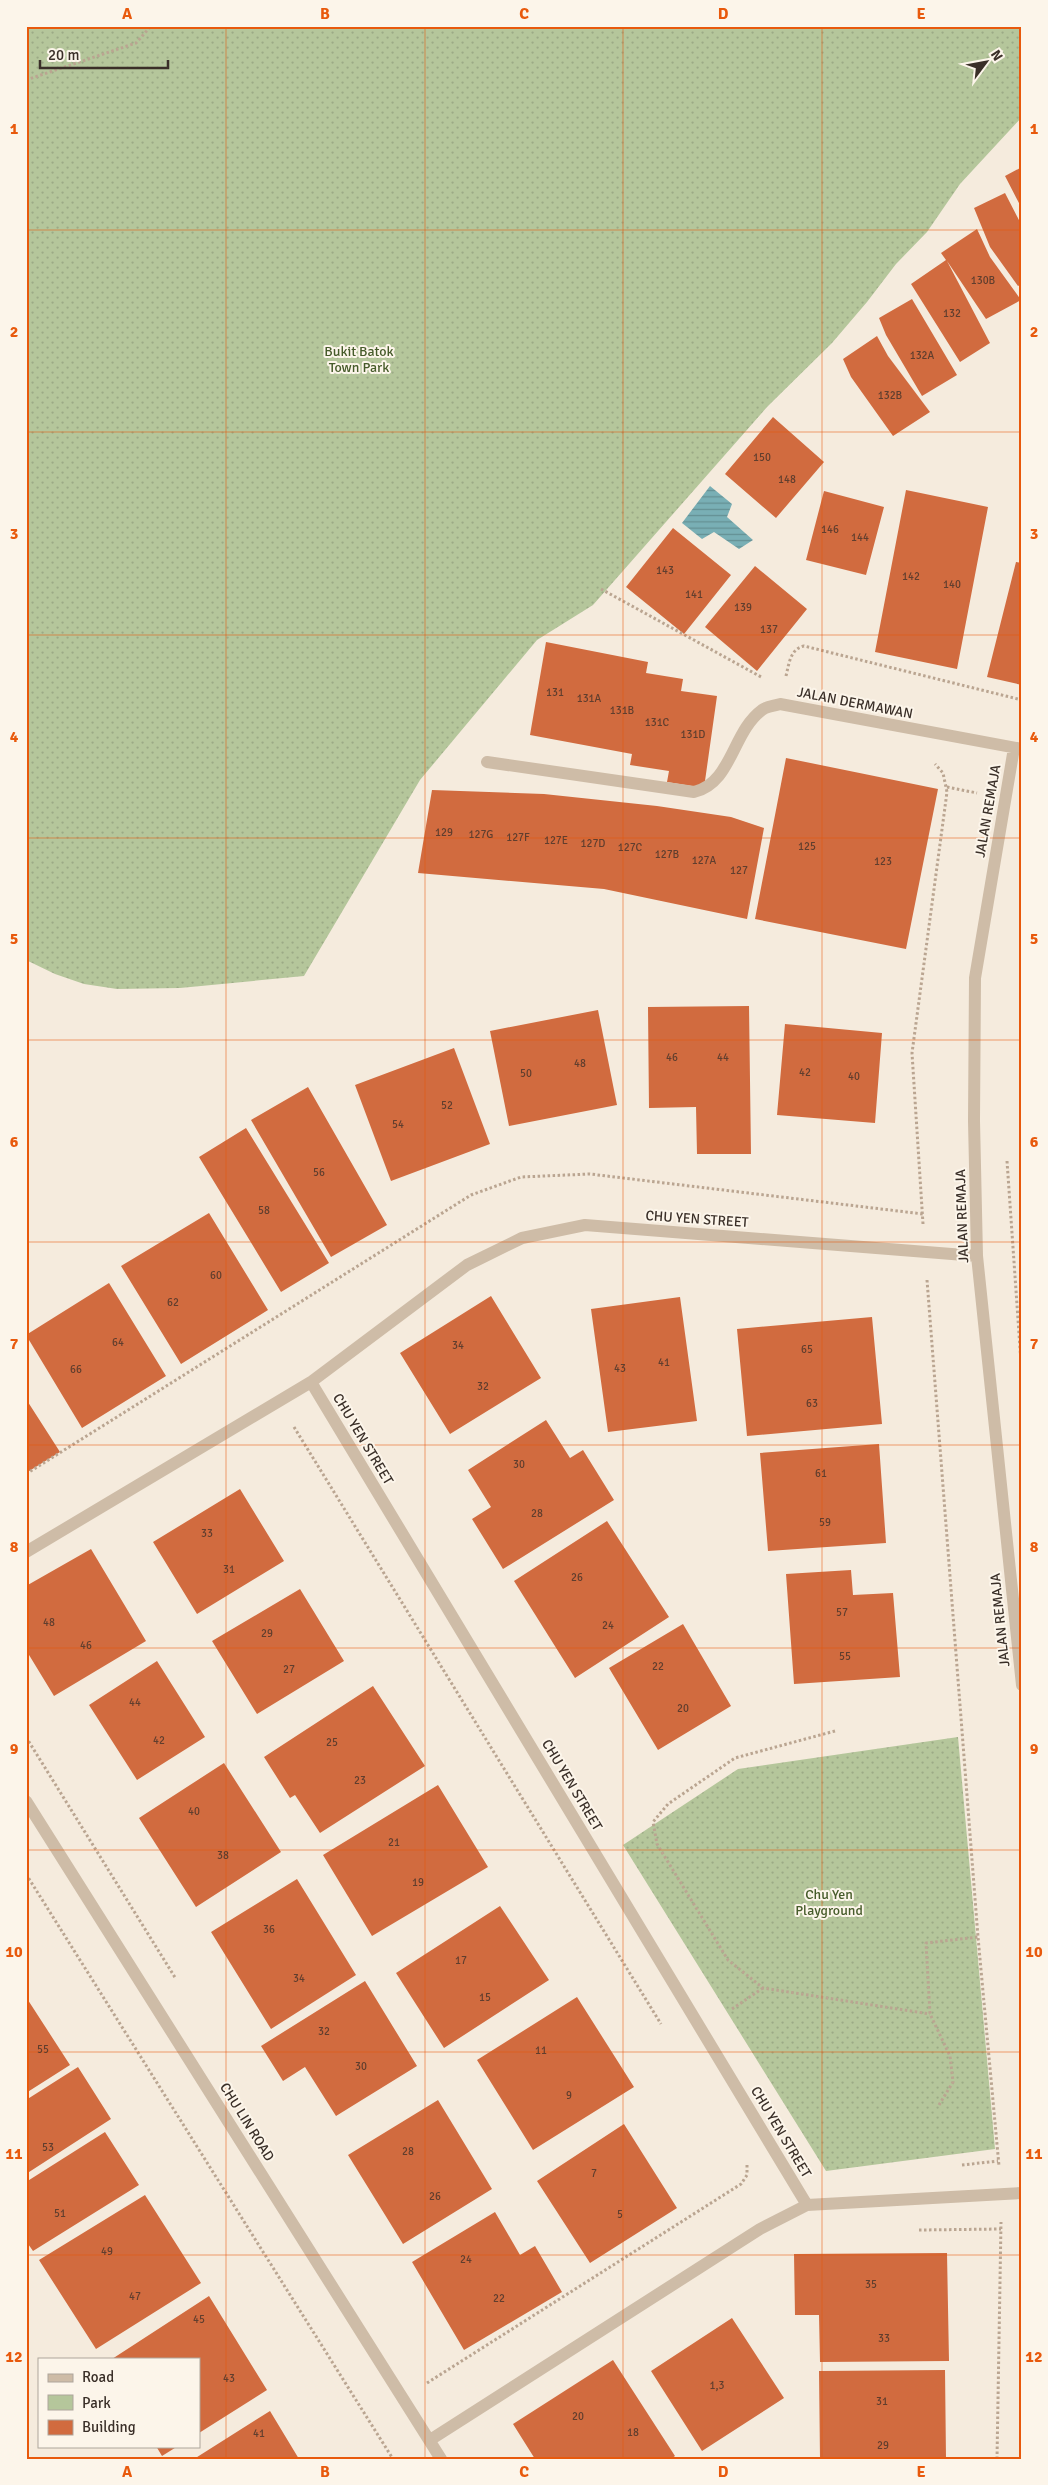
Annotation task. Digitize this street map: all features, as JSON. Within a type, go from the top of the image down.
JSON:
[{"type":"street","name":"JALAN DERMAWAN","points":[[486,762],[694,792],[706,789],[718,778],[748,722],[764,709],[780,704],[1018,748]]},
{"type":"street","name":"JALAN REMAJA","points":[[1018,748],[975,978],[974,1121],[977,1256],[1022,1685]]},
{"type":"street","name":"CHU YEN STREET","points":[[26,1552],[310,1382],[467,1265],[522,1238],[585,1225],[977,1256]]},
{"type":"street","name":"CHU YEN STREET","points":[[310,1382],[807,2205]]},
{"type":"street","name":"CHU LIN ROAD","points":[[26,1801],[441,2459]]},
{"type":"street","points":[[430,2440],[760,2228],[807,2205],[1022,2193]]},
{"type":"path","points":[[26,80],[136,43],[151,26]]},
{"type":"path","points":[[601,589],[783,690]]},
{"type":"path","points":[[780,704],[792,654],[798,647],[804,646],[1022,700]]},
{"type":"path","points":[[930,762],[936,764],[943,773],[947,792],[912,1053],[925,1252],[978,1937],[1002,2194],[997,2459]]},
{"type":"path","points":[[1006,1158],[1022,1377]]},
{"type":"path","points":[[292,1424],[663,2028]]},
{"type":"path","points":[[835,1731],[735,1758],[668,1804],[653,1822],[658,1844],[728,1960],[762,1988],[930,2014]]},
{"type":"path","points":[[26,1874],[393,2459]]},
{"type":"path","points":[[939,2105],[953,2082],[950,2056],[930,2014],[926,1942],[978,1937]]},
{"type":"path","points":[[732,2009],[762,1988]]},
{"type":"path","points":[[427,2384],[741,2184],[747,2174],[747,2164],[742,2156]]},
{"type":"path","points":[[959,2165],[998,2161]]},
{"type":"path","points":[[917,2230],[1001,2230]]},
{"type":"green space","name":"Bukit Batok Town Park","points":[[26,26],[1022,26],[1022,117],[960,184],[927,232],[896,264],[832,343],[767,407],[593,605],[537,640],[420,780],[304,976],[180,988],[117,989],[84,984],[55,974],[26,960]]},
{"type":"green space","name":"Chu Yen Playground","points":[[958,1737],[995,2149],[826,2171],[623,1845],[738,1769]]},
{"type":"water","points":[[710,486],[732,504],[727,517],[753,540],[739,549],[714,532],[702,539],[682,523]]},
{"type":"building","points":[[1022,167],[1022,209],[1005,176]]},
{"type":"building","points":[[1005,193],[1022,226],[1022,284],[1018,286],[990,247],[974,208]]},
{"type":"building","points":[[977,229],[990,257],[1021,300],[986,319],[947,261],[990,343],[960,362],[911,284],[946,260],[941,253]]},
{"type":"building","points":[[912,299],[957,375],[922,396],[886,335],[879,318]]},
{"type":"building","points":[[877,336],[888,356],[930,412],[893,436],[851,377],[843,359]]},
{"type":"building","points":[[773,417],[824,462],[776,518],[725,474]]},
{"type":"building","points":[[906,490],[988,507],[957,669],[875,652]]},
{"type":"building","points":[[824,491],[884,507],[866,575],[806,560]]},
{"type":"building","points":[[673,528],[731,575],[684,634],[626,587]]},
{"type":"building","points":[[1016,562],[1022,563],[1022,685],[987,677]]},
{"type":"building","points":[[755,566],[807,609],[757,671],[705,627]]},
{"type":"building","points":[[546,642],[648,662],[646,673],[683,679],[681,691],[717,696],[704,788],[667,782],[669,771],[630,765],[632,754],[530,735]]},
{"type":"building","points":[[786,758],[938,789],[906,949],[755,919]]},
{"type":"building","points":[[432,790],[544,794],[657,806],[731,817],[764,828],[747,919],[604,889],[418,873]]},
{"type":"building","points":[[749,1006],[751,1154],[697,1154],[696,1107],[649,1108],[648,1007]]},
{"type":"building","points":[[598,1010],[617,1105],[509,1126],[490,1031]]},
{"type":"building","points":[[785,1024],[882,1033],[875,1123],[777,1115]]},
{"type":"building","points":[[454,1048],[490,1144],[391,1181],[355,1085]]},
{"type":"building","points":[[308,1087],[387,1225],[331,1257],[251,1120]]},
{"type":"building","points":[[246,1128],[329,1263],[281,1292],[199,1157]]},
{"type":"building","points":[[209,1213],[268,1310],[181,1364],[121,1266]]},
{"type":"building","points":[[109,1283],[166,1376],[82,1428],[26,1335]]},
{"type":"building","points":[[491,1296],[541,1378],[450,1434],[400,1353]]},
{"type":"building","points":[[680,1297],[697,1421],[608,1432],[591,1309]]},
{"type":"building","points":[[872,1317],[882,1424],[747,1436],[737,1329]]},
{"type":"building","points":[[26,1399],[60,1452],[26,1473]]},
{"type":"building","points":[[546,1420],[570,1458],[583,1450],[614,1500],[503,1569],[472,1519],[491,1507],[468,1470]]},
{"type":"building","points":[[879,1444],[886,1543],[768,1551],[760,1453]]},
{"type":"building","points":[[240,1489],[284,1561],[197,1614],[153,1542]]},
{"type":"building","points":[[607,1521],[669,1617],[575,1678],[514,1581]]},
{"type":"building","points":[[91,1549],[146,1641],[54,1696],[26,1650],[26,1586]]},
{"type":"building","points":[[851,1570],[853,1595],[893,1593],[900,1677],[794,1684],[786,1574]]},
{"type":"building","points":[[300,1589],[344,1661],[257,1714],[212,1641]]},
{"type":"building","points":[[683,1624],[731,1706],[658,1750],[609,1668]]},
{"type":"building","points":[[157,1661],[205,1737],[137,1780],[89,1705]]},
{"type":"building","points":[[373,1686],[425,1766],[320,1833],[295,1795],[290,1798],[264,1757]]},
{"type":"building","points":[[224,1763],[281,1852],[196,1907],[139,1818]]},
{"type":"building","points":[[438,1785],[488,1867],[372,1936],[323,1855]]},
{"type":"building","points":[[297,1879],[356,1975],[271,2029],[211,1932]]},
{"type":"building","points":[[500,1906],[549,1980],[444,2048],[396,1973]]},
{"type":"building","points":[[365,1981],[417,2066],[336,2116],[305,2067],[283,2081],[261,2046]]},
{"type":"building","points":[[26,1997],[70,2065],[26,2093]]},
{"type":"building","points":[[577,1997],[634,2087],[533,2150],[477,2060]]},
{"type":"building","points":[[78,2067],[111,2119],[26,2174],[26,2100]]},
{"type":"building","points":[[438,2100],[492,2189],[403,2244],[348,2155]]},
{"type":"building","points":[[624,2124],[677,2208],[590,2263],[537,2181]]},
{"type":"building","points":[[105,2132],[139,2185],[33,2251],[26,2241],[26,2182]]},
{"type":"building","points":[[145,2195],[201,2283],[96,2349],[39,2260]]},
{"type":"building","points":[[495,2212],[520,2255],[535,2246],[562,2292],[464,2350],[412,2262]]},
{"type":"building","points":[[947,2253],[949,2361],[820,2362],[819,2315],[795,2315],[794,2254]]},
{"type":"building","points":[[209,2296],[267,2390],[200,2432],[200,2358],[114,2358]]},
{"type":"building","points":[[732,2318],[784,2398],[702,2451],[651,2371]]},
{"type":"building","points":[[613,2360],[675,2456],[671,2459],[535,2459],[513,2424]]},
{"type":"building","points":[[945,2370],[946,2459],[820,2459],[819,2371]]},
{"type":"building","points":[[270,2411],[299,2459],[194,2459]]},
{"type":"building","points":[[157,2448],[175,2448],[162,2456]]}]
